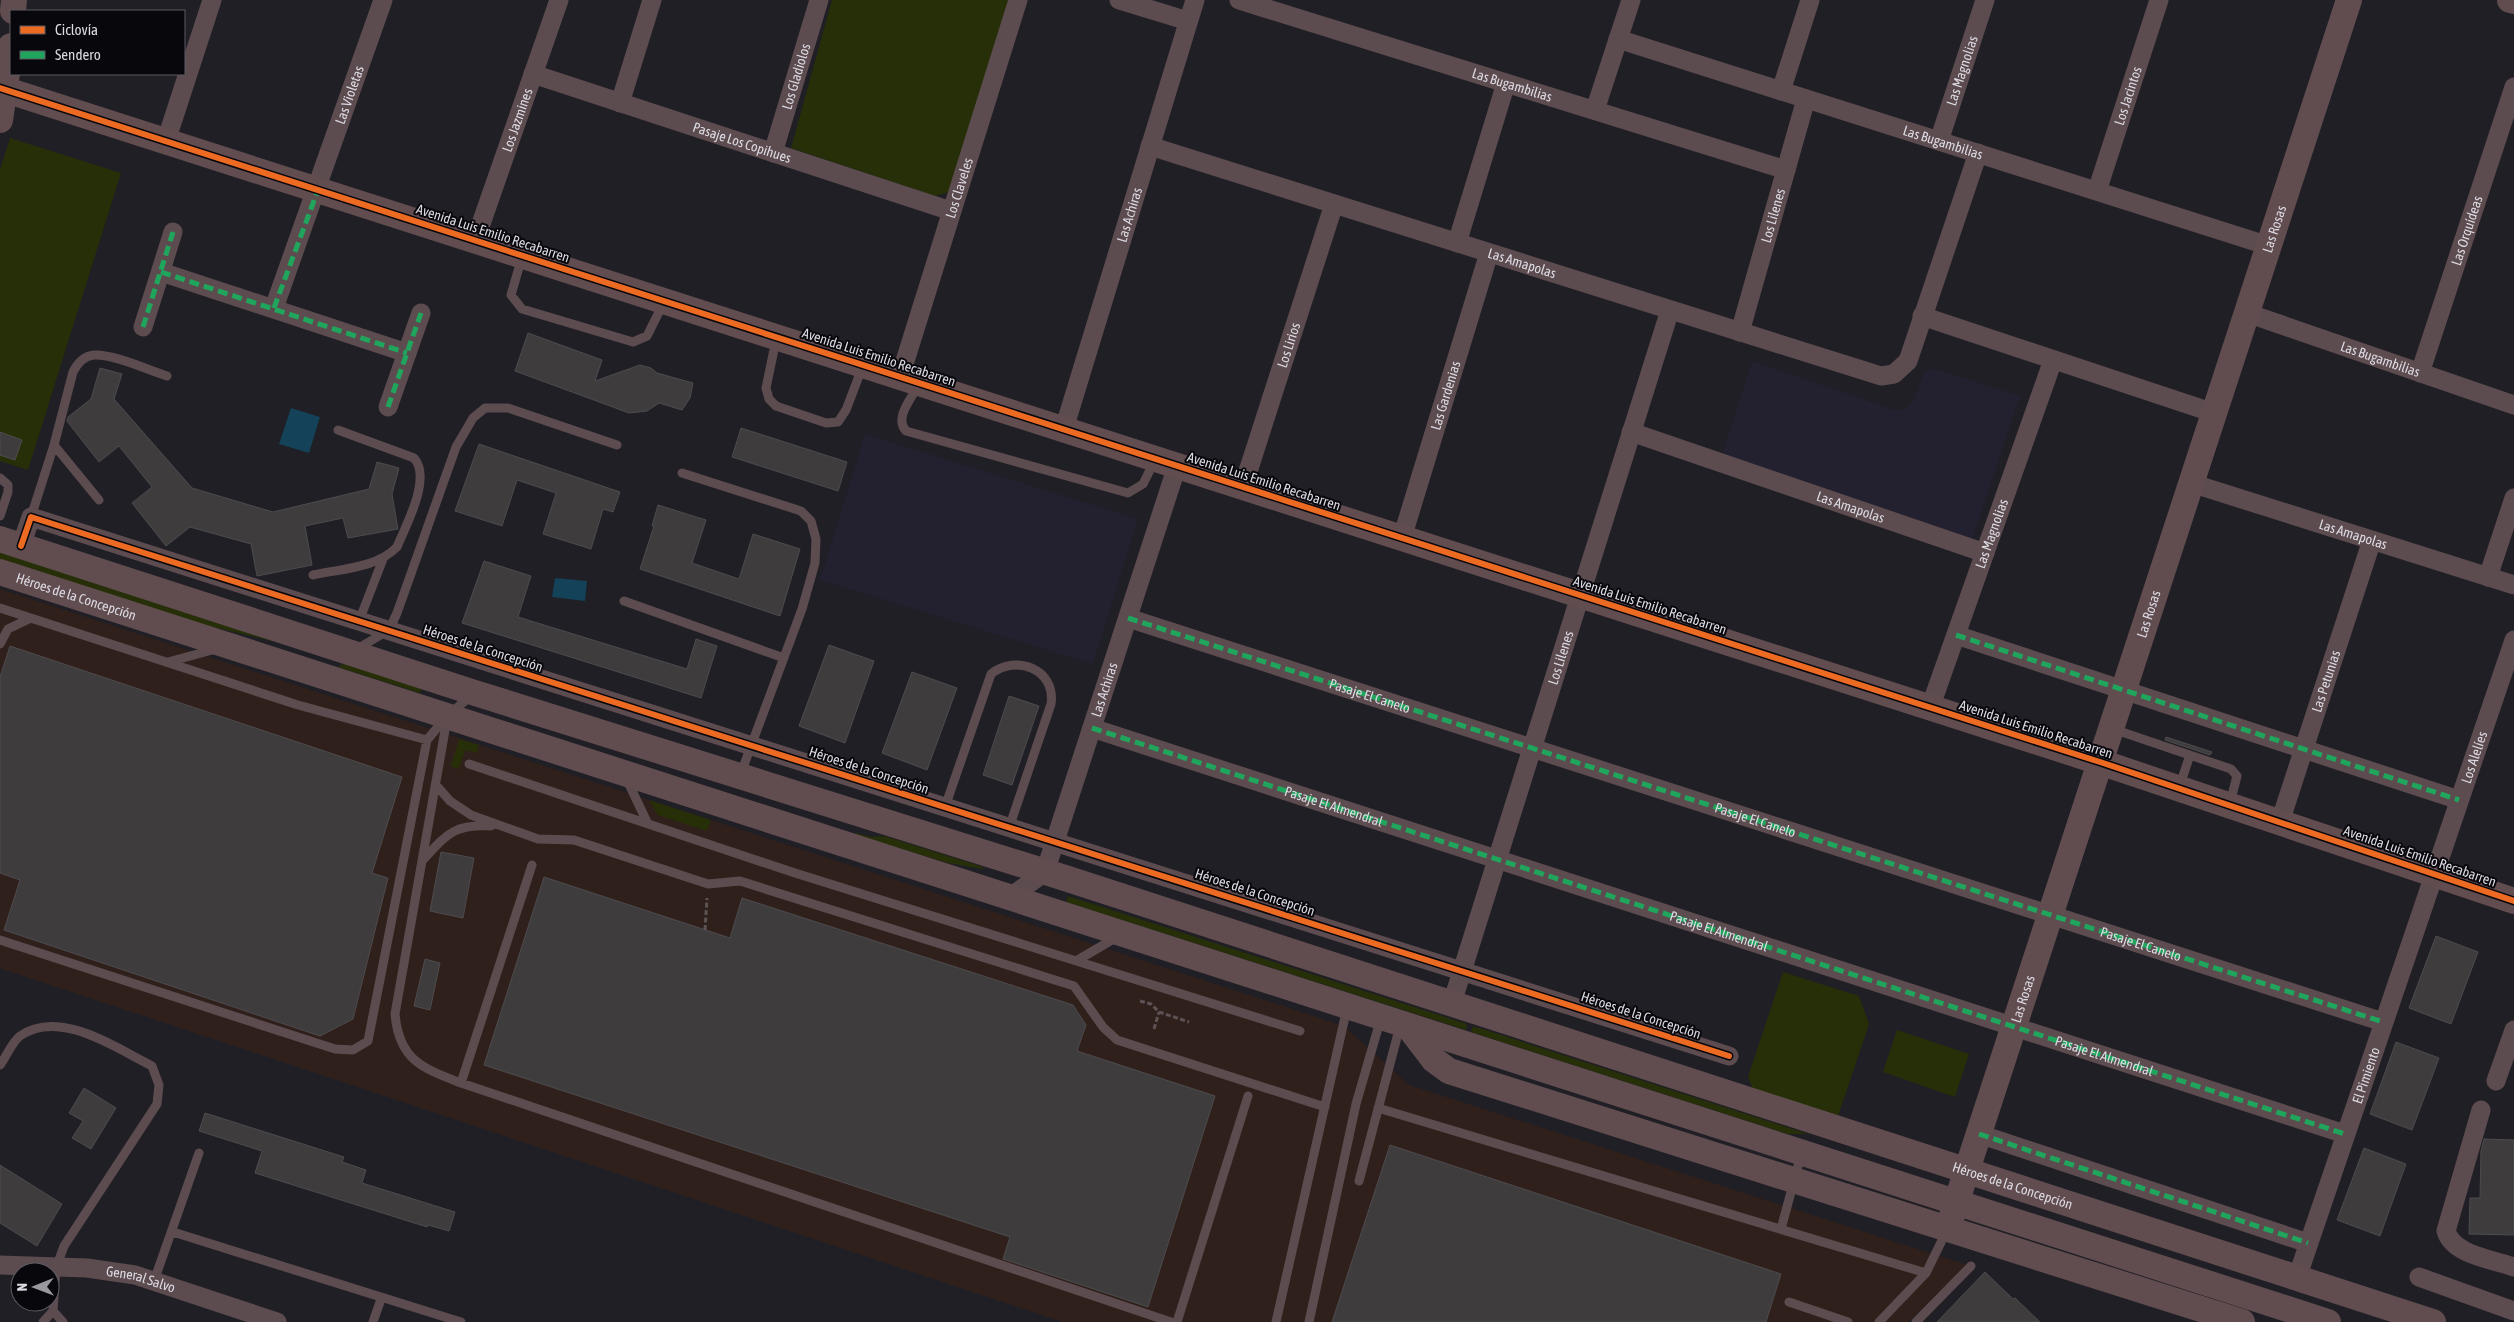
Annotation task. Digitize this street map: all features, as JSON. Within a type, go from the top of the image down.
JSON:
[{"type":"main road","name":"Las Rosas","points":[[1948,1228],[2349,0]]},
{"type":"main road","points":[[2510,0],[2514,1]]},
{"type":"main road","points":[[0,120],[3,89],[10,51]]},
{"type":"main road","name":"Avenida Luis Emilio Recabarren","points":[[3,89],[2100,762],[2514,901]]},
{"type":"main road","name":"Héroes de la Concepción","points":[[10,543],[353,652],[475,693],[740,774],[1045,872],[2433,1322]]},
{"type":"main road","name":"Héroes de la Concepción","points":[[0,572],[625,775],[2328,1322]]},
{"type":"main road","points":[[314,673],[353,652]]},
{"type":"main road","points":[[1397,1022],[1434,1060],[1449,1071],[2242,1322]]},
{"type":"street","points":[[166,141],[212,0]]},
{"type":"street","name":"Las Violetas","points":[[274,308],[318,190],[383,0]]},
{"type":"street","name":"Los Jazmines","points":[[475,240],[559,0]]},
{"type":"street","points":[[620,103],[652,0]]},
{"type":"street","name":"Los Gladiolos","points":[[773,153],[819,0]]},
{"type":"street","name":"Los Claveles","points":[[909,380],[951,211],[1018,0]]},
{"type":"street","points":[[1120,0],[1188,21]]},
{"type":"street","name":"Las Achiras","points":[[1064,430],[1194,0]]},
{"type":"street","name":"Las Bugambilias","points":[[1239,0],[1786,170]]},
{"type":"street","points":[[1595,110],[1631,0]]},
{"type":"street","points":[[1781,91],[1810,0]]},
{"type":"street","name":"Las Magnolias","points":[[1939,141],[1985,0]]},
{"type":"street","name":"Los Jacintos","points":[[2097,192],[2159,0]]},
{"type":"street","name":"Las Bugambilias","points":[[1618,39],[2269,246]]},
{"type":"street","name":"Pasaje Los Copihues","points":[[533,74],[951,211]]},
{"type":"street","points":[[1457,243],[1506,83]]},
{"type":"street","name":"Las Orquídeas","points":[[2420,373],[2514,87]]},
{"type":"street","name":"Los Lilenes","points":[[1740,332],[1806,99]]},
{"type":"street","name":"Las Amapolas","points":[[1150,146],[1874,375],[1894,374],[1908,361],[1922,316]]},
{"type":"street","points":[[1978,153],[1922,316],[2214,413]]},
{"type":"street","name":"Los Lirios","points":[[1243,487],[1334,204]]},
{"type":"street","points":[[143,327],[173,232]]},
{"type":"street","name":"Las Gardenias","points":[[1402,538],[1489,253]]},
{"type":"street","points":[[161,272],[407,353]]},
{"type":"street","name":"Los Lilenes","points":[[1452,1003],[1670,310]]},
{"type":"street","points":[[388,407],[421,313]]},
{"type":"street","name":"Las Bugambilias","points":[[2247,313],[2514,405]]},
{"type":"street","name":"Las Magnolias","points":[[1930,708],[2053,360]]},
{"type":"street","name":"Las Amapolas","points":[[1631,432],[1985,553]]},
{"type":"street","name":"Las Achiras","points":[[1045,872],[1128,618],[1166,463]]},
{"type":"street","name":"Las Amapolas","points":[[2191,483],[2514,585]]},
{"type":"street","points":[[2488,577],[2514,498]]},
{"type":"street","name":"Héroes de la Concepción","points":[[10,543],[31,517],[1729,1056]]},
{"type":"street","name":"Las Petunias","points":[[2280,822],[2372,540]]},
{"type":"street","name":"Pasaje El Canelo","points":[[1128,618],[2383,1022]]},
{"type":"street","points":[[1956,635],[2459,800]]},
{"type":"street","name":"Los Alelíes","points":[[2433,874],[2459,800],[2508,678],[2514,640]]},
{"type":"street","name":"Pasaje El Almendral","points":[[1092,728],[2345,1134]]},
{"type":"street","points":[[1010,898],[1045,872]]},
{"type":"street","name":"El Pimiento","points":[[2297,1278],[2433,874]]},
{"type":"street","points":[[2496,1081],[2514,1030]]},
{"type":"street","points":[[2480,1110],[2446,1230],[2449,1240],[2458,1248],[2514,1267]]},
{"type":"street","points":[[1979,1134],[2308,1243]]},
{"type":"street","name":"General Salvo","points":[[60,1268],[87,1268],[154,1281],[277,1322]]},
{"type":"street","points":[[2419,1277],[2514,1311]]},
{"type":"lane","points":[[523,256],[511,294],[522,308],[633,342],[647,336],[664,301]]},
{"type":"lane","points":[[777,338],[766,388],[770,399],[776,406],[826,423],[838,422],[846,410],[863,365]]},
{"type":"lane","points":[[31,517],[77,363],[94,355],[114,359],[167,376]]},
{"type":"lane","points":[[909,380],[900,418],[901,426],[906,431],[1128,493],[1143,484],[1166,463]]},
{"type":"lane","points":[[353,652],[389,630],[397,613],[456,447],[472,418],[485,408],[508,408],[617,446]]},
{"type":"lane","points":[[313,575],[382,559],[397,548],[420,485],[419,463],[414,458],[338,430]]},
{"type":"lane","points":[[54,445],[99,500]]},
{"type":"lane","points":[[682,473],[801,511],[811,521],[816,539],[815,563],[802,609],[740,774]]},
{"type":"lane","points":[[0,478],[8,485],[8,492],[0,516]]},
{"type":"lane","points":[[359,621],[382,559]]},
{"type":"lane","points":[[624,601],[784,658]]},
{"type":"lane","points":[[0,608],[298,705],[427,740]]},
{"type":"lane","points":[[0,644],[8,629],[30,618]]},
{"type":"lane","points":[[168,662],[226,646]]},
{"type":"lane","points":[[946,807],[991,674],[1000,667],[1017,664],[1042,674],[1050,683],[1053,693],[1051,704],[1009,828]]},
{"type":"lane","points":[[0,940],[335,1049],[353,1050],[368,1041],[427,740],[447,716],[475,693]]},
{"type":"lane","points":[[447,716],[395,1014],[397,1033],[403,1048],[415,1062],[428,1070],[462,1083],[1171,1322]]},
{"type":"lane","points":[[2112,728],[2235,772],[2238,776],[2230,806]]},
{"type":"lane","points":[[2179,789],[2190,755]]},
{"type":"lane","points":[[469,764],[647,822],[803,876],[1300,1031]]},
{"type":"lane","points":[[625,775],[647,822]]},
{"type":"lane","points":[[436,785],[450,801],[472,815],[499,827],[538,839],[574,840],[708,884],[740,881],[1074,986],[1103,1027],[1117,1040],[1325,1106]]},
{"type":"lane","points":[[422,862],[445,836],[470,825],[499,827]]},
{"type":"lane","points":[[462,1083],[532,864]]},
{"type":"lane","points":[[1076,961],[1121,934]]},
{"type":"lane","points":[[1276,1322],[1347,1006]]},
{"type":"lane","points":[[1359,1181],[1378,1108],[1397,1022]]},
{"type":"lane","points":[[1309,1322],[1356,1104],[1397,1022]]},
{"type":"lane","points":[[0,1065],[19,1037],[43,1026],[80,1030],[152,1066],[159,1085],[157,1104],[64,1246],[58,1262]]},
{"type":"lane","points":[[1177,1322],[1248,1096]]},
{"type":"lane","points":[[1378,1108],[1926,1272]]},
{"type":"lane","points":[[154,1281],[173,1232],[199,1152]]},
{"type":"lane","points":[[1781,1229],[1802,1153]]},
{"type":"lane","points":[[1879,1322],[1926,1272],[1948,1228]]},
{"type":"lane","points":[[173,1232],[461,1322]]},
{"type":"lane","points":[[1916,1322],[1971,1266]]},
{"type":"lane","points":[[373,1322],[381,1298]]},
{"type":"lane","points":[[1789,1302],[1848,1322]]},
{"type":"lane","points":[[43,1322],[52,1312]]},
{"type":"lane","points":[[54,1312],[63,1322]]},
{"type":"path","points":[[1140,1001],[1150,1004],[1159,1012],[1188,1022]]},
{"type":"path","points":[[1154,1030],[1159,1012]]},
{"type":"shaded area","points":[[1752,361],[1898,411],[1908,407],[1914,400],[1923,374],[1933,368],[2020,396],[1972,541],[1721,458]]},
{"type":"shaded area","points":[[865,434],[1138,519],[1093,664],[820,580]]},
{"type":"shaded area","points":[[0,589],[1320,1018],[1345,1027],[1409,1085],[1967,1265],[1908,1322],[1063,1322],[0,968]]},
{"type":"green space","points":[[832,0],[1011,0],[950,192],[935,196],[791,148]]},
{"type":"green space","points":[[10,138],[121,173],[28,470],[0,461],[0,170]]},
{"type":"green space","points":[[0,551],[276,642],[209,626],[0,560]]},
{"type":"green space","points":[[348,661],[422,685],[420,693],[338,667]]},
{"type":"green space","points":[[459,739],[479,745],[477,753],[465,750],[459,769],[451,766]]},
{"type":"green space","points":[[649,800],[711,820],[707,831],[658,815]]},
{"type":"green space","points":[[856,833],[871,837],[884,836],[983,867],[983,869],[948,863],[856,835]]},
{"type":"green space","points":[[1068,896],[1467,1024],[1466,1030],[1066,902]]},
{"type":"green space","points":[[1783,972],[1859,996],[1869,1024],[1838,1116],[1753,1089],[1748,1077]]},
{"type":"green space","points":[[1473,1026],[1808,1134],[1788,1134],[1471,1032]]},
{"type":"green space","points":[[1897,1030],[1969,1054],[1955,1097],[1883,1072]]},
{"type":"water","points":[[291,408],[320,417],[309,453],[279,444]]},
{"type":"water","points":[[555,578],[587,581],[585,601],[552,597]]},
{"type":"building","points":[[528,333],[602,360],[595,381],[640,365],[651,368],[657,373],[693,383],[690,398],[682,410],[659,403],[647,411],[629,413],[515,371]]},
{"type":"building","points":[[100,368],[122,374],[114,399],[192,488],[273,512],[369,489],[377,462],[399,468],[392,494],[398,529],[348,538],[343,518],[305,526],[312,565],[257,576],[251,544],[190,527],[166,546],[132,503],[152,487],[119,446],[99,462],[67,421],[68,417],[91,399]]},
{"type":"building","points":[[741,428],[847,462],[838,491],[732,457]]},
{"type":"building","points":[[0,432],[22,440],[15,460],[0,455]]},
{"type":"building","points":[[479,444],[620,492],[613,512],[603,509],[591,549],[543,534],[556,493],[517,480],[502,526],[455,511]]},
{"type":"building","points":[[658,505],[706,520],[692,563],[739,579],[753,534],[800,549],[780,616],[640,569],[654,526],[652,526]]},
{"type":"building","points":[[484,561],[531,576],[518,617],[687,669],[696,639],[717,646],[701,698],[462,623]]},
{"type":"building","points":[[829,645],[874,661],[845,743],[799,726]]},
{"type":"building","points":[[10,646],[402,777],[372,873],[388,878],[353,1019],[320,1036],[4,930],[20,880],[0,873],[0,677]]},
{"type":"building","points":[[912,672],[957,688],[927,770],[882,753]]},
{"type":"building","points":[[1009,696],[1039,706],[1012,785],[983,775]]},
{"type":"building","points":[[2166,737],[2212,752],[2210,755],[2165,740]]},
{"type":"building","points":[[441,852],[474,858],[463,918],[430,911]]},
{"type":"building","points":[[544,877],[730,938],[742,898],[1073,1005],[1086,1025],[1077,1051],[1215,1096],[1148,1307],[1003,1259],[1010,1237],[484,1065]]},
{"type":"building","points":[[2436,936],[2478,952],[2451,1024],[2409,1008]]},
{"type":"building","points":[[425,959],[440,963],[430,1010],[414,1006]]},
{"type":"building","points":[[2396,1042],[2439,1058],[2412,1130],[2370,1114]]},
{"type":"building","points":[[84,1088],[116,1108],[91,1149],[72,1138],[83,1121],[69,1113]]},
{"type":"building","points":[[205,1113],[344,1157],[342,1162],[366,1170],[362,1183],[455,1212],[449,1231],[428,1225],[427,1227],[255,1173],[262,1151],[199,1131]]},
{"type":"building","points":[[2484,1139],[2514,1140],[2514,1235],[2469,1234],[2470,1198],[2480,1198],[2481,1151]]},
{"type":"building","points":[[1390,1145],[1781,1274],[1766,1322],[1332,1322]]},
{"type":"building","points":[[2364,1148],[2406,1164],[2380,1236],[2337,1220]]},
{"type":"building","points":[[0,1165],[62,1204],[37,1246],[0,1223]]},
{"type":"building","points":[[1985,1272],[2013,1299],[2015,1298],[2040,1322],[1937,1322]]},
{"type":"marked path","points":[[274,308],[318,190]]},
{"type":"marked path","points":[[143,327],[173,232]]},
{"type":"marked path","points":[[161,272],[407,353]]},
{"type":"marked path","points":[[388,407],[421,313]]},
{"type":"marked path","points":[[1128,618],[2383,1022]]},
{"type":"marked path","points":[[1956,635],[2459,800]]},
{"type":"marked path","points":[[1092,728],[2345,1134]]},
{"type":"marked path","points":[[1979,1134],[2308,1243]]},
{"type":"cycle path","points":[[0,88],[2100,762],[2514,901]]},
{"type":"cycle path","points":[[21,546],[31,517],[1729,1056]]}]
